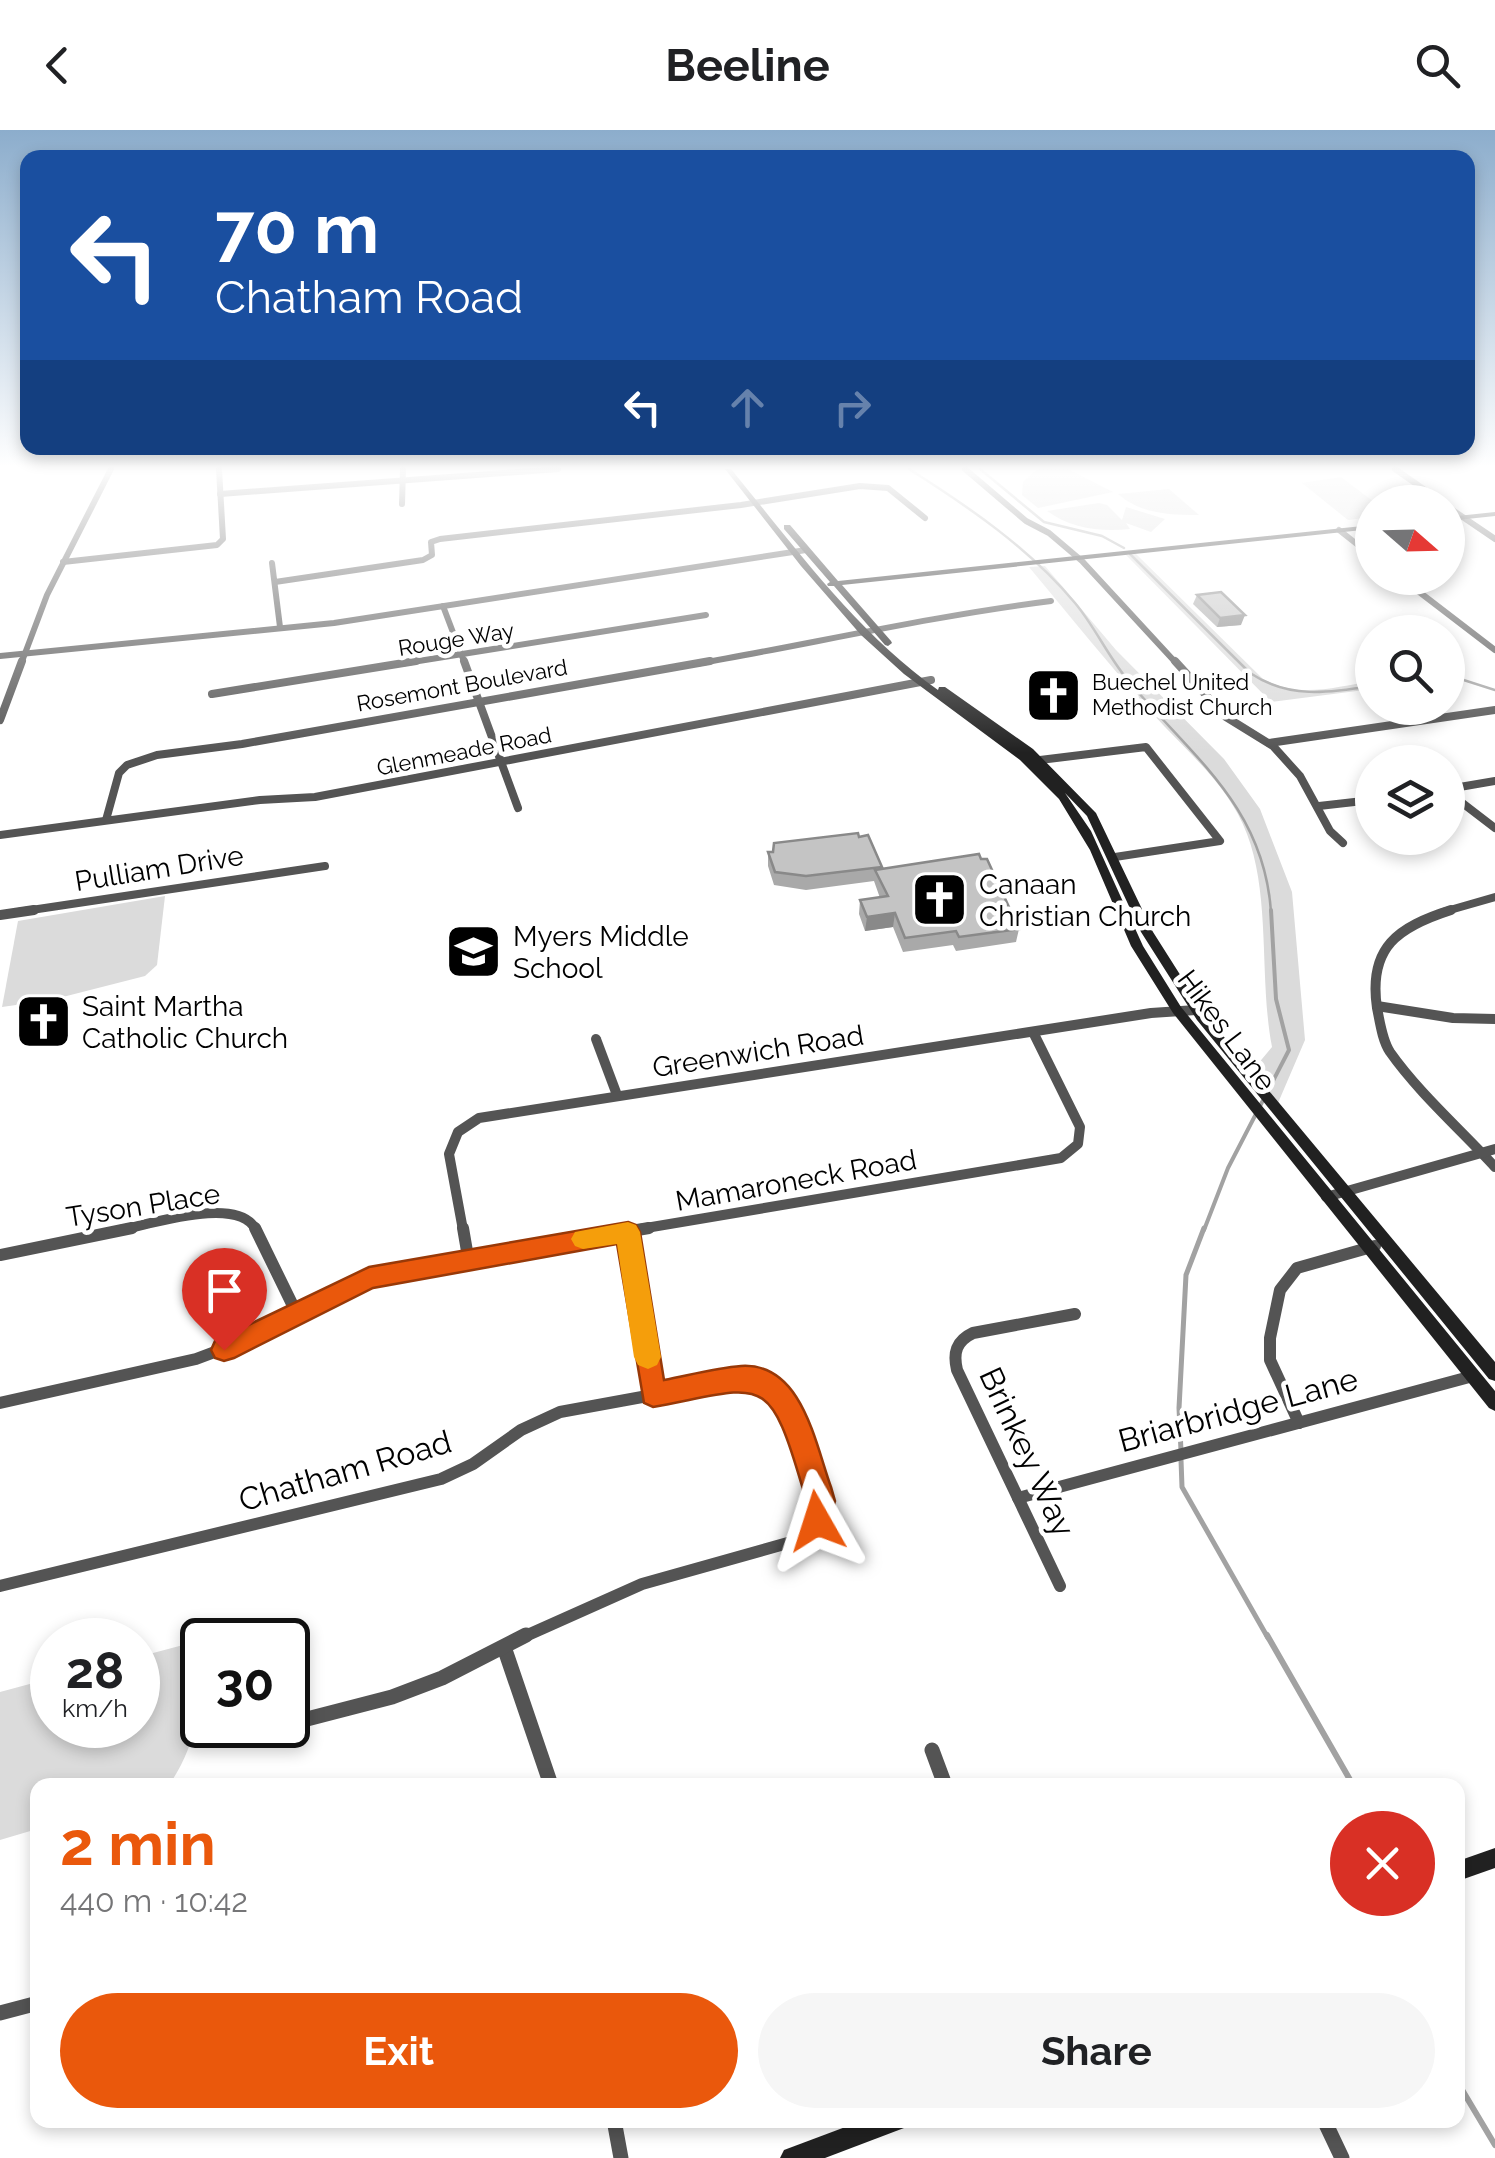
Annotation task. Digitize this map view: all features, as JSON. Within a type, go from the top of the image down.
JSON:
[{"type":"main road","name":"Hikes Lane","points":[[812,564],[925,682],[1040,760],[1092,815],[1148,932],[1196,1010],[1249,1079],[1265,1110],[1326,1197],[1495,1404]]},
{"type":"main road","points":[[830,584],[1016,564]]},
{"type":"main road","name":"Hikes Lane","points":[[830,584],[864,633],[1012,750],[1061,794],[1087,834],[1138,948],[1177,1010],[1243,1096],[1265,1110],[1343,1192],[1495,1374]]},
{"type":"main road","points":[[1465,1869],[1493,1863]]},
{"type":"main road","points":[[792,2158],[874,2128]]},
{"type":"street","points":[[0,720],[62,564]]},
{"type":"street","points":[[272,564],[280,626]]},
{"type":"street","points":[[275,582],[399,564]]},
{"type":"street","points":[[0,656],[334,623],[719,564]]},
{"type":"street","points":[[1084,564],[1218,709],[1268,743],[1300,776],[1330,831],[1343,843]]},
{"type":"street","points":[[1423,595],[1495,650]]},
{"type":"street","name":"Rosemont Boulevard","points":[[106,820],[119,772],[140,758],[242,744],[877,632],[951,613],[1051,601]]},
{"type":"street","points":[[443,606],[518,808]]},
{"type":"street","name":"Rouge Way","points":[[212,694],[706,615]]},
{"type":"street","name":"Glenmeade Road","points":[[0,834],[260,800],[302,799],[925,682]]},
{"type":"street","points":[[1268,743],[1491,710],[1495,718]]},
{"type":"street","points":[[1040,760],[1146,746],[1220,841],[1114,857]]},
{"type":"street","points":[[1465,787],[1495,781]]},
{"type":"street","points":[[1319,806],[1355,802]]},
{"type":"street","points":[[1465,804],[1495,828]]},
{"type":"street","name":"Pulliam Drive","points":[[0,915],[325,866]]},
{"type":"street","points":[[1495,896],[1407,927],[1391,938],[1374,967],[1385,1042],[1396,1062],[1495,1166]]},
{"type":"street","points":[[1377,1006],[1453,1018],[1495,1019]]},
{"type":"street","name":"Greenwich Road","points":[[468,1257],[449,1154],[458,1132],[489,1115],[1196,1010]]},
{"type":"street","name":"Mamaroneck Road","points":[[0,1403],[184,1363],[245,1340],[369,1278],[468,1257],[1062,1158],[1078,1144],[1080,1127],[1033,1032]]},
{"type":"street","points":[[596,1040],[617,1096]]},
{"type":"street","points":[[1326,1197],[1495,1149]]},
{"type":"street","name":"Tyson Place","points":[[0,1255],[205,1213],[237,1213],[252,1222],[296,1312]]},
{"type":"street","points":[[628,1232],[653,1394]]},
{"type":"street","points":[[1299,1422],[1270,1360],[1270,1338],[1280,1290],[1297,1268],[1385,1243]]},
{"type":"street","name":"Brinkey Way","points":[[1060,1586],[957,1370],[954,1350],[959,1341],[972,1333],[1075,1314]]},
{"type":"street","name":"Briarbridge Lane","points":[[1018,1498],[1473,1376]]},
{"type":"street","name":"Chatham Road","points":[[0,1586],[441,1479],[473,1464],[545,1418],[746,1378],[774,1386],[788,1405],[820,1501],[817,1521],[809,1533],[793,1543],[642,1584],[574,1610],[442,1678],[392,1697],[310,1718]]},
{"type":"street","points":[[504,1647],[549,1778]]},
{"type":"street","points":[[932,1750],[942,1778]]},
{"type":"street","points":[[0,2013],[30,2005]]},
{"type":"street","points":[[615,2128],[621,2158]]},
{"type":"street","points":[[1328,2128],[1342,2158]]},
{"type":"shaded area","points":[[1135,564],[1146,564],[1263,679],[1304,690],[1355,684],[1355,691],[1271,702]]},
{"type":"shaded area","points":[[1045,566],[1116,650],[1224,759],[1260,809],[1292,892],[1305,1040],[1278,1103],[1252,1071],[1272,1047],[1259,884],[1247,834],[1218,784],[1137,696],[1029,567]]},
{"type":"shaded area","points":[[165,896],[157,965],[145,976],[51,1000],[2,1007],[18,921]]},
{"type":"shaded area","points":[[180,1646],[180,1748],[188,1748],[173,1778],[30,1778],[30,1831],[0,1840],[0,1692],[30,1684],[30,1748],[160,1748],[160,1651]]},
{"type":"building","points":[[1221,592],[1245,615],[1220,618],[1197,595]]},
{"type":"building","points":[[858,833],[859,837],[868,835],[882,867],[806,876],[775,872],[768,852],[773,852],[774,843]]},
{"type":"building","points":[[979,854],[981,859],[987,859],[1019,929],[959,937],[956,931],[905,938],[895,913],[867,917],[860,900],[888,896],[875,870]]},
{"type":"waterway","points":[[1038,564],[1075,603],[1123,674],[1222,787],[1255,843],[1266,875],[1271,912]]},
{"type":"waterway","points":[[1140,564],[1250,673],[1294,690],[1355,689]]},
{"type":"waterway","points":[[1465,680],[1495,690]]},
{"type":"waterway","points":[[1204,1230],[1228,1168],[1289,1050],[1276,999],[1271,910]]},
{"type":"waterway","points":[[1181,1451],[1179,1408],[1186,1275],[1204,1228]]},
{"type":"waterway","points":[[1181,1460],[1182,1487],[1268,1638]]},
{"type":"waterway","points":[[1267,1635],[1349,1778]]},
{"type":"waterway","points":[[1465,2095],[1495,2145]]},
{"type":"slow traffic","points":[[583,1239],[628,1232],[648,1357]]},
{"type":"place","name":"Buechel United Methodist Church","points":[[1053,695]]},
{"type":"place","name":"Canaan Christian Church","points":[[940,900]]},
{"type":"place","name":"Myers Middle School","points":[[474,952]]},
{"type":"place","name":"Saint Martha Catholic Church","points":[[43,1022]]},
{"type":"route","points":[[224,1350],[296,1312],[389,1272],[628,1232],[653,1394],[746,1378],[774,1386],[788,1405],[817,1487],[817,1521]]}]
